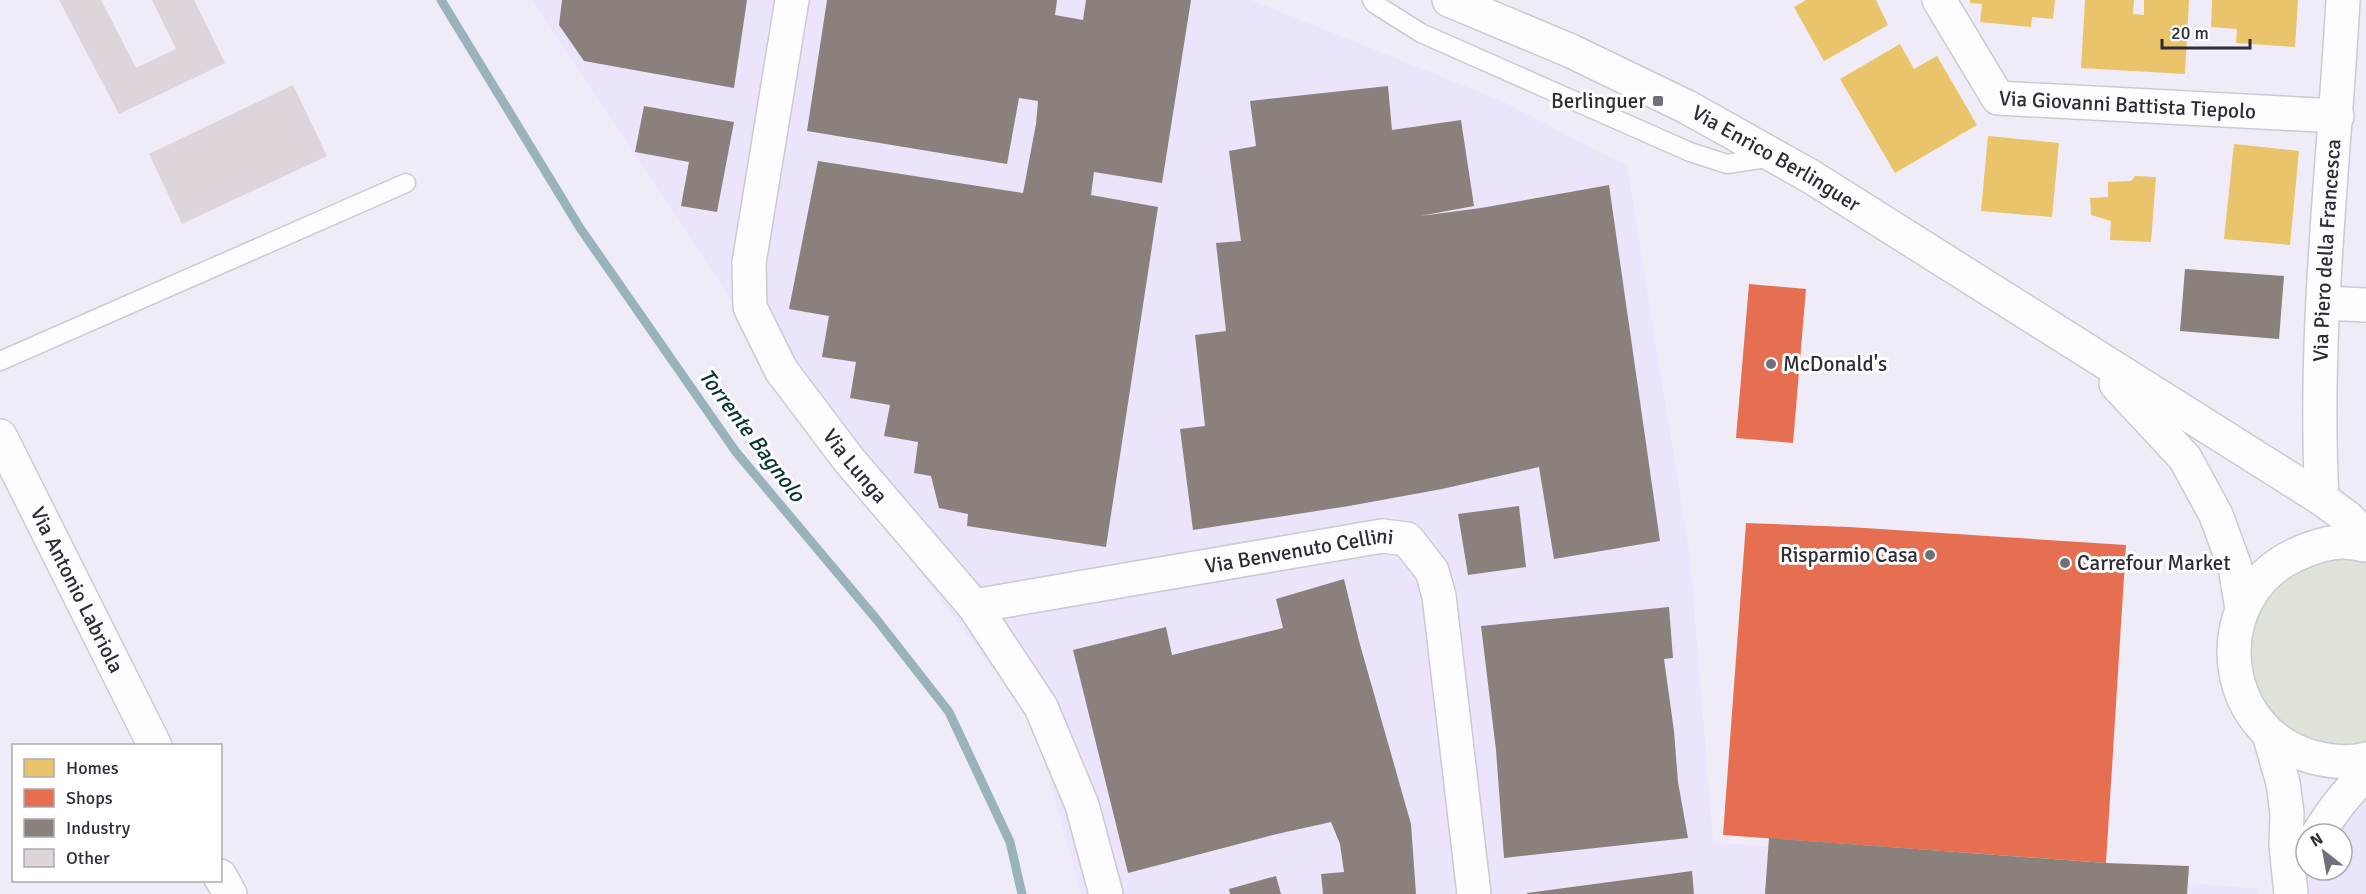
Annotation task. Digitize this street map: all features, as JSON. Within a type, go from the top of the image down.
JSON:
[{"type":"street","name":"Via Lunga","points":[[792,0],[749,263],[750,307],[782,370],[849,460],[974,606],[1041,707],[1082,805],[1106,894]]},
{"type":"street","name":"Via Enrico Berlinguer","points":[[1449,0],[1571,51],[1687,107],[1820,182],[2086,352]]},
{"type":"street","name":"Via Giovanni Battista Tiepolo","points":[[1939,0],[1998,98],[2337,116]]},
{"type":"street","name":"Via Piero della Francesca","points":[[2322,499],[2319,440],[2323,303],[2343,0]]},
{"type":"street","points":[[2323,303],[2366,305]]},
{"type":"street","points":[[2086,352],[2322,499],[2348,518],[2366,538]]},
{"type":"street","points":[[2086,352],[2185,458],[2217,514],[2235,567],[2242,609]]},
{"type":"street","name":"Via Antonio Labriola","points":[[0,436],[154,744]]},
{"type":"street","name":"Via Benvenuto Cellini","points":[[974,606],[1382,536],[1407,539],[1432,571],[1439,596],[1474,894]]},
{"type":"street","points":[[2366,545],[2342,542],[2311,547],[2283,561],[2259,582],[2242,609],[2234,639],[2235,671],[2240,691],[2250,710],[2269,734],[2296,752],[2328,761],[2366,759]]},
{"type":"street","points":[[2269,734],[2284,793],[2291,894]]},
{"type":"street","points":[[2325,822],[2333,809],[2366,775]]},
{"type":"street","points":[[222,880],[230,894]]},
{"type":"lane","points":[[1372,0],[1421,33],[1690,152],[1727,164],[1777,157]]},
{"type":"lane","points":[[0,361],[406,183]]},
{"type":"shaded area","points":[[532,0],[1251,0],[1502,101],[1627,166],[1690,556],[1713,842],[2260,889],[2259,894],[1081,894],[1035,725],[855,486]]},
{"type":"shaded area","points":[[2366,557],[2366,747],[2329,750],[2277,725],[2246,669],[2253,613],[2268,589],[2315,558]]},
{"type":"shaded area","points":[[2366,782],[2366,894],[2275,894],[2276,874],[2294,855],[2294,882],[2354,882],[2354,822],[2326,822]]},
{"type":"building: Homes","points":[[1806,0],[1876,0],[1888,25],[1824,61],[1794,7]]},
{"type":"building: Homes","points":[[1970,0],[2055,0],[2053,19],[2032,17],[2031,27],[1980,22],[1982,4],[1970,3]]},
{"type":"building: Homes","points":[[2085,0],[2134,0],[2133,14],[2144,15],[2144,0],[2189,0],[2185,74],[2081,68]]},
{"type":"building: Homes","points":[[2212,0],[2298,0],[2295,47],[2236,43],[2237,29],[2211,27]]},
{"type":"building: Homes","points":[[1900,44],[1914,69],[1937,56],[1977,125],[1895,173],[1840,79]]},
{"type":"building: Homes","points":[[1988,136],[2059,143],[2052,217],[1981,211]]},
{"type":"building: Homes","points":[[2234,144],[2299,151],[2290,245],[2224,239]]},
{"type":"building: Homes","points":[[2135,176],[2156,177],[2151,242],[2110,240],[2111,221],[2091,215],[2090,198],[2108,197],[2108,182],[2131,181]]},
{"type":"building: Shops","name":"McDonald's","points":[[1749,284],[1806,289],[1793,443],[1736,438]]},
{"type":"building: Shops","points":[[1746,523],[1849,527],[2126,545],[2106,863],[1723,835]]},
{"type":"building: Industry","points":[[562,0],[747,0],[734,88],[584,61],[559,25]]},
{"type":"building: Industry","points":[[827,0],[1057,0],[1055,15],[1083,20],[1086,0],[1191,0],[1162,183],[1094,172],[1091,195],[1158,207],[1106,547],[967,526],[968,514],[939,508],[931,476],[914,473],[918,442],[884,436],[890,405],[850,398],[856,362],[822,357],[829,316],[789,309],[818,161],[1023,193],[1036,124],[1038,101],[1019,98],[1007,164],[807,131]]},
{"type":"building: Industry","points":[[1388,86],[1392,130],[1461,120],[1474,206],[1420,216],[1481,208],[1609,185],[1660,541],[1554,559],[1539,467],[1442,489],[1349,506],[1193,530],[1180,429],[1205,426],[1195,335],[1226,331],[1216,243],[1241,241],[1229,151],[1256,146],[1250,101]]},
{"type":"building: Industry","points":[[644,106],[734,122],[717,212],[681,206],[689,162],[635,152]]},
{"type":"building: Industry","points":[[2185,269],[2284,276],[2279,339],[2180,331]]},
{"type":"building: Industry","points":[[1519,506],[1526,567],[1468,575],[1458,514]]},
{"type":"building: Industry","points":[[1344,579],[1359,641],[1411,824],[1416,894],[1323,894],[1321,874],[1344,872],[1340,844],[1331,822],[1128,873],[1073,650],[1166,627],[1172,655],[1283,628],[1276,599]]},
{"type":"building: Industry","points":[[1669,607],[1673,658],[1664,659],[1678,782],[1688,838],[1504,858],[1496,750],[1481,626]]},
{"type":"building: Industry","points":[[1769,838],[2106,863],[2189,866],[2187,894],[1765,894]]},
{"type":"building: Industry","points":[[1692,871],[1694,894],[1527,894],[1527,893]]},
{"type":"building: Industry","points":[[1276,876],[1281,894],[1230,894],[1229,889]]},
{"type":"building: Other","points":[[59,0],[101,0],[136,68],[176,49],[152,0],[194,0],[225,63],[119,114]]},
{"type":"building: Other","points":[[293,85],[327,156],[182,224],[149,154]]},
{"type":"waterway","name":"Torrente Bagnolo","points":[[441,0],[580,228],[736,452],[877,620],[949,712],[1010,842],[1022,894]]},
{"type":"place","name":"Berlinguer","points":[[1658,101]]},
{"type":"place","name":"McDonald's","points":[[1771,364]]},
{"type":"place","name":"Risparmio Casa","points":[[1930,555]]},
{"type":"place","name":"Carrefour Market","points":[[2065,563]]}]
